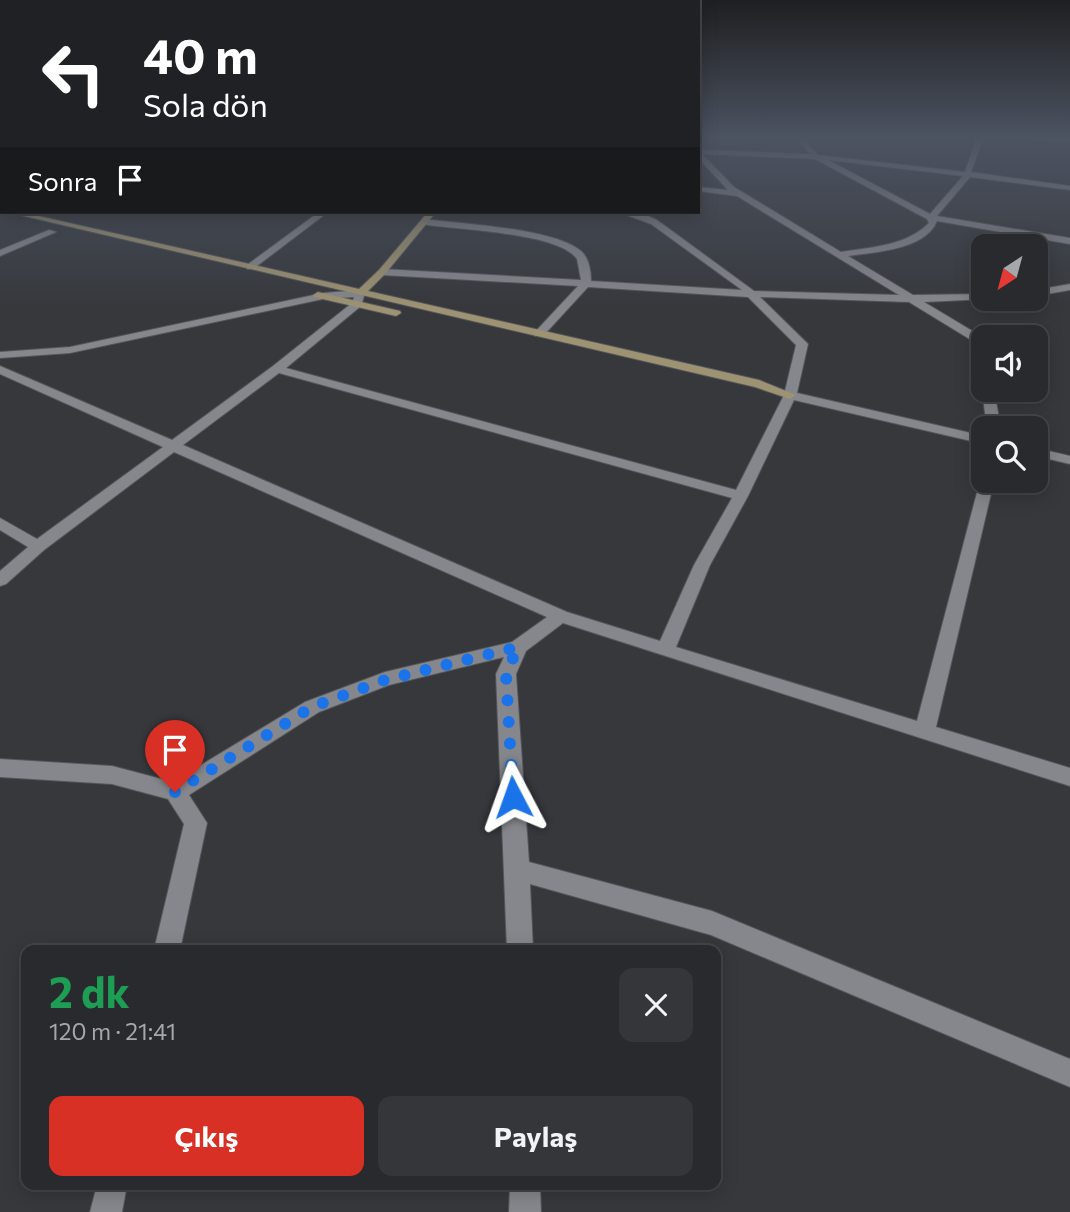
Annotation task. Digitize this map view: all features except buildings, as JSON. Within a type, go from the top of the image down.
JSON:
[{"type":"street","points":[[731,194],[741,195],[971,335]]},
{"type":"street","points":[[885,194],[931,218],[1070,241]]},
{"type":"street","points":[[931,218],[951,194]]},
{"type":"street","points":[[19,214],[250,267],[411,317]]},
{"type":"street","points":[[250,267],[321,214]]},
{"type":"street","points":[[0,580],[38,545],[277,369],[358,299],[430,214]]},
{"type":"street","points":[[638,214],[654,222],[752,295],[802,344],[785,394],[741,496],[702,565],[665,650]]},
{"type":"street","points":[[841,255],[910,241],[928,231],[933,223],[931,218]]},
{"type":"street","points":[[0,220],[323,296],[358,299],[540,334],[759,384],[785,394],[971,437]]},
{"type":"street","points":[[424,222],[508,233],[565,245],[580,255],[587,276],[586,283],[540,334]]},
{"type":"street","points":[[0,253],[69,225]]},
{"type":"street","points":[[382,272],[752,295],[912,299],[971,297]]},
{"type":"street","points":[[1048,291],[1070,287]]},
{"type":"street","points":[[0,355],[70,350],[323,296]]},
{"type":"street","points":[[425,320],[752,393],[785,394]]},
{"type":"street","points":[[277,369],[741,496]]},
{"type":"street","points":[[0,370],[561,617],[1070,777]]},
{"type":"street","points":[[1048,455],[1070,460]]},
{"type":"street","points":[[924,732],[984,493]]},
{"type":"street","points":[[0,523],[38,545]]},
{"type":"street","points":[[175,792],[312,707],[385,680],[518,647],[561,617]]},
{"type":"street","points":[[518,647],[506,674],[520,945]]},
{"type":"street","points":[[0,768],[112,775],[175,792],[196,823],[168,945]]},
{"type":"street","points":[[518,870],[712,923],[1070,1073]]},
{"type":"street","points":[[106,1212],[111,1190]]},
{"type":"street","points":[[525,1190],[525,1212]]},
{"type":"route","points":[[175,792],[312,707],[385,680],[518,647],[506,674],[513,797]]}]
